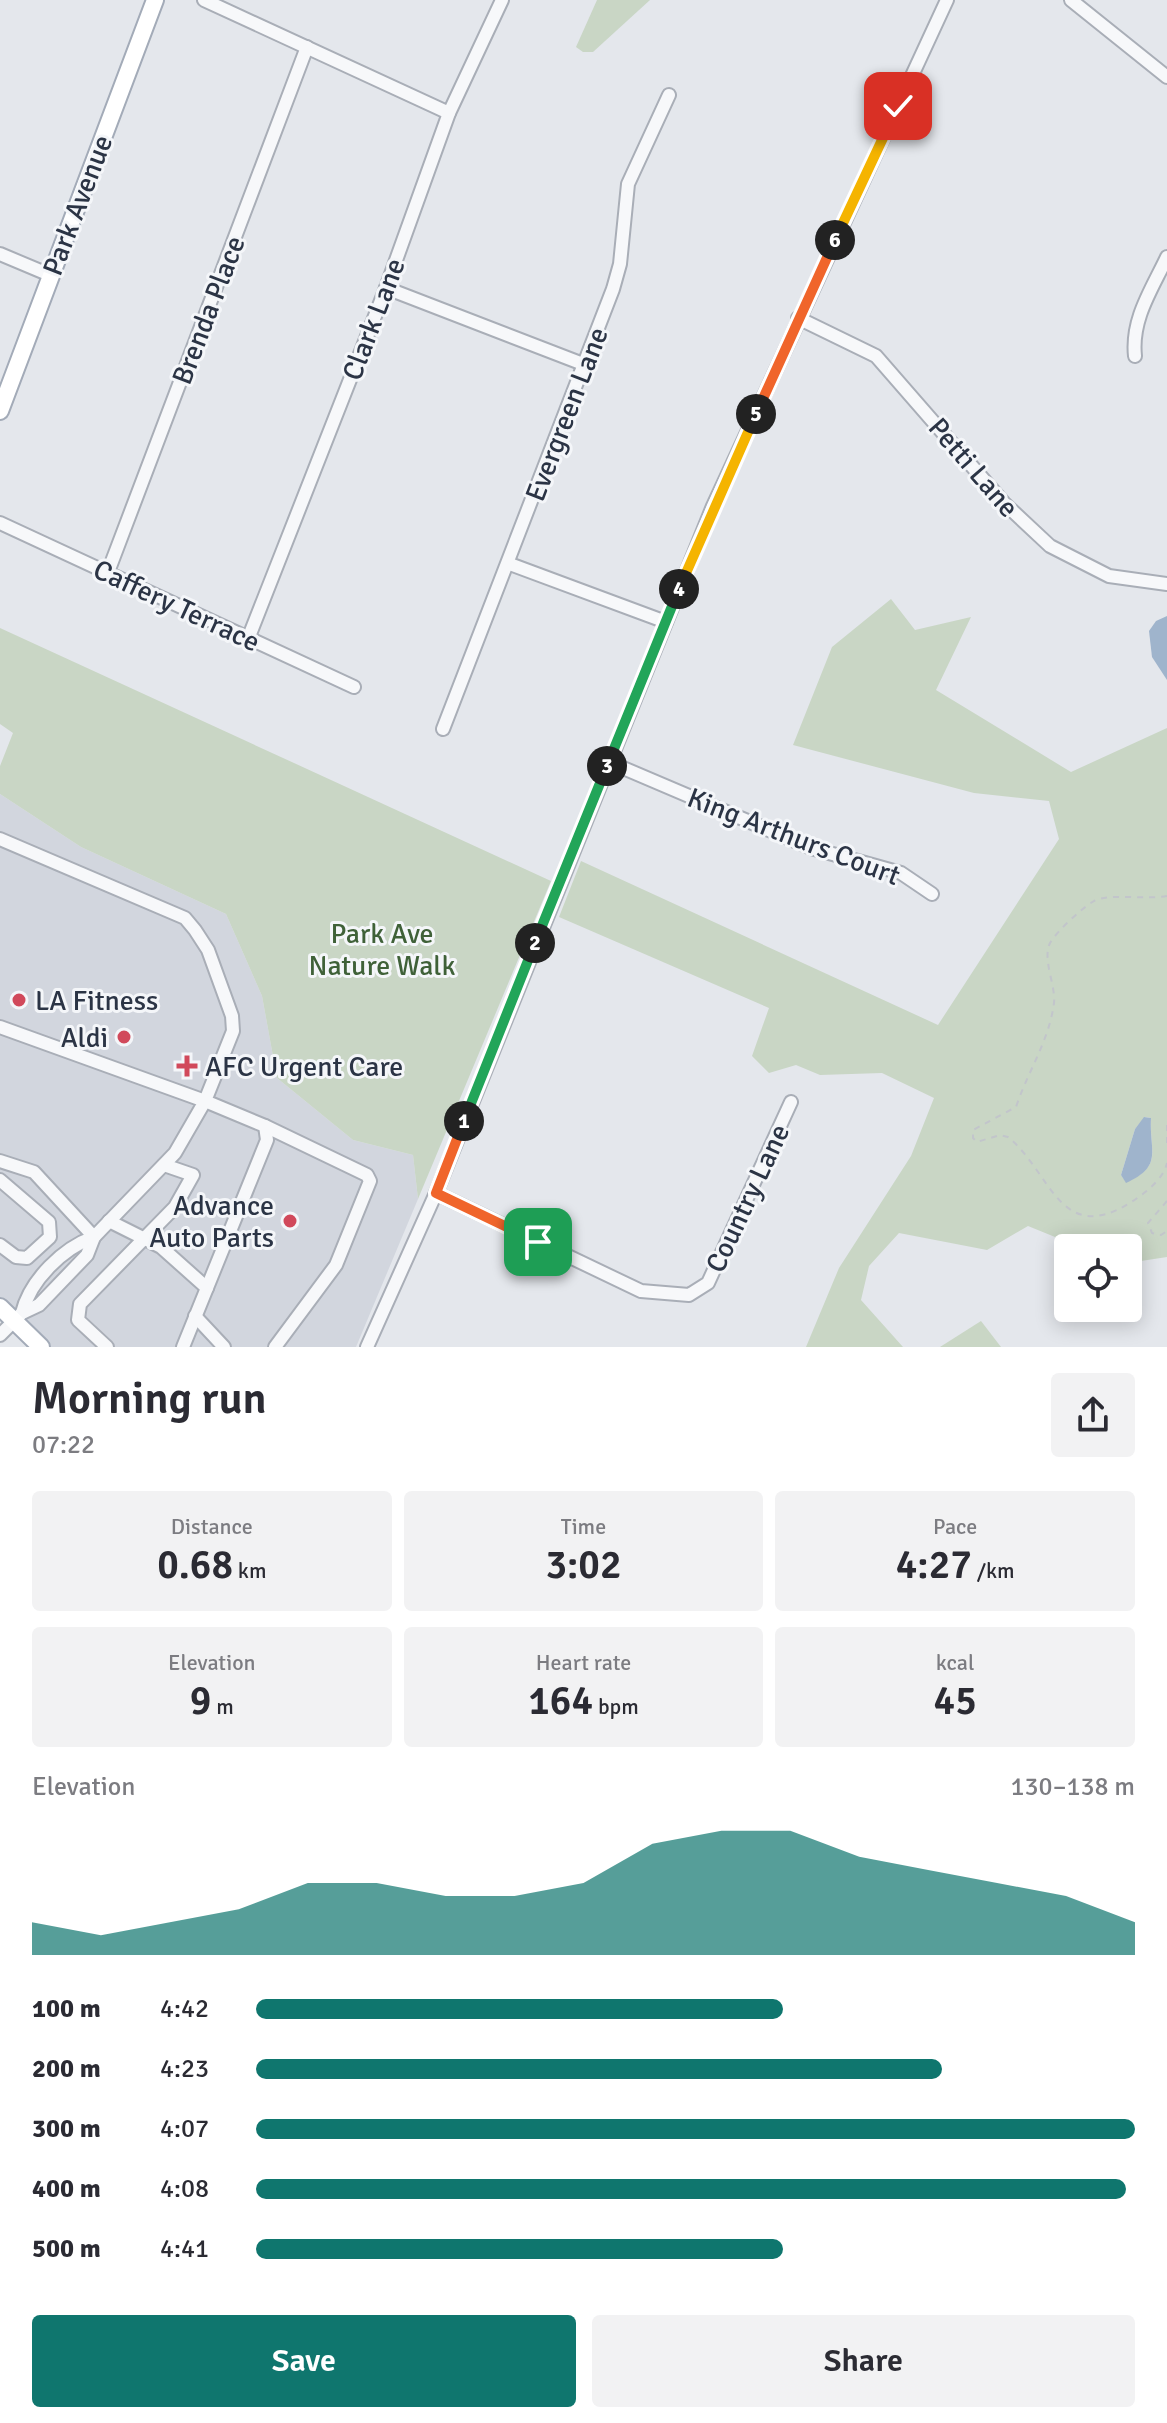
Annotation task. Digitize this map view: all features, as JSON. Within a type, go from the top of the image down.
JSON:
[{"type":"main road","name":"Park Avenue","points":[[0,411],[155,0]]},
{"type":"main road","points":[[0,1307],[18,1316],[41,1347]]},
{"type":"street","points":[[204,0],[449,113]]},
{"type":"street","name":"Clark Lane","points":[[248,639],[386,288],[449,113],[502,0]]},
{"type":"street","points":[[367,1347],[436,1193],[713,506],[947,0]]},
{"type":"street","points":[[1071,0],[1167,77]]},
{"type":"street","name":"Brenda Place","points":[[108,572],[307,47]]},
{"type":"street","name":"Evergreen Lane","points":[[443,729],[510,564],[620,264],[628,184],[669,95]]},
{"type":"street","points":[[0,254],[50,275]]},
{"type":"street","points":[[1135,356],[1133,337],[1136,320],[1167,257]]},
{"type":"street","points":[[386,288],[583,364]]},
{"type":"street","name":"Petti Lane","points":[[798,318],[876,356],[1004,503],[1050,546],[1109,576],[1167,584]]},
{"type":"street","name":"Caffery Terrace","points":[[0,523],[354,687]]},
{"type":"street","points":[[510,564],[666,622]]},
{"type":"street","name":"King Arthurs Court","points":[[609,762],[811,848],[901,873],[932,894]]},
{"type":"street","points":[[0,839],[185,918],[208,950],[232,1016],[233,1031],[189,1134],[164,1165],[94,1237],[87,1255],[39,1305],[18,1316],[0,1335]]},
{"type":"street","points":[[0,1027],[205,1101],[367,1175],[370,1181],[336,1265],[275,1347]]},
{"type":"street","name":"Country Lane","points":[[436,1193],[641,1291],[689,1295],[708,1283],[791,1102]]},
{"type":"street","points":[[183,1347],[267,1140],[265,1126]]},
{"type":"street","points":[[0,1161],[34,1172],[94,1237]]},
{"type":"street","points":[[107,1347],[78,1320],[80,1304],[175,1207],[193,1175],[164,1165]]},
{"type":"street","points":[[0,1180],[49,1222],[50,1237],[27,1258],[16,1257],[0,1245]]},
{"type":"street","points":[[109,1221],[145,1237],[207,1288]]},
{"type":"street","points":[[195,1316],[224,1347]]},
{"type":"path","points":[[1167,896],[1145,900],[1108,896],[1093,901],[1050,942],[1047,953],[1055,988],[1048,1035],[1027,1074],[1016,1107],[973,1130],[973,1138],[977,1142],[1000,1135],[1008,1137],[1066,1208],[1086,1218],[1113,1213],[1140,1196],[1165,1173],[1167,1163]]},
{"type":"path","points":[[1167,1125],[1167,1146]]},
{"type":"path","points":[[1167,1201],[1148,1223],[1152,1233],[1161,1235],[1167,1231]]},
{"type":"shaded area","points":[[0,794],[81,847],[226,914],[262,996],[277,1078],[353,1140],[413,1155],[418,1199],[356,1347],[41,1347],[0,1307]]},
{"type":"green space","points":[[597,0],[650,0],[593,52],[583,52],[576,47]]},
{"type":"green space","points":[[891,599],[915,630],[971,617],[936,690],[1071,772],[1167,728],[1167,1257],[1142,1261],[1142,1234],[1054,1234],[1054,1237],[1028,1226],[987,1250],[899,1233],[869,1266],[861,1300],[903,1347],[806,1347],[839,1268],[911,1156],[934,1098],[882,1073],[820,1075],[796,1065],[769,1073],[752,1056],[769,1008],[559,917],[581,861],[938,1025],[1059,839],[1049,801],[974,793],[793,745],[832,647]],"holes":[[[1145,1117],[1151,1118],[1152,1149],[1146,1170],[1126,1182],[1121,1175],[1135,1129]]]},
{"type":"green space","name":"Park Ave Nature Walk","points":[[0,628],[551,881],[418,1199],[413,1155],[353,1140],[277,1078],[262,996],[226,914],[81,847],[0,794],[0,766],[13,733],[0,724]]},
{"type":"green space","points":[[981,1321],[1001,1347],[940,1347]]},
{"type":"water","points":[[1167,616],[1167,680],[1152,657],[1149,631],[1156,621]]},
{"type":"water","points":[[1144,1117],[1151,1118],[1150,1164],[1138,1177],[1126,1183],[1121,1175],[1135,1129]]},
{"type":"place","name":"LA Fitness","points":[[19,1000]]},
{"type":"place","name":"Aldi","points":[[124,1037]]},
{"type":"place","name":"AFC Urgent Care","points":[[187,1066]]},
{"type":"place","name":"Advance Auto Parts","points":[[290,1221]]},
{"type":"route","points":[[538,1242],[436,1193],[713,506],[898,106]]}]
